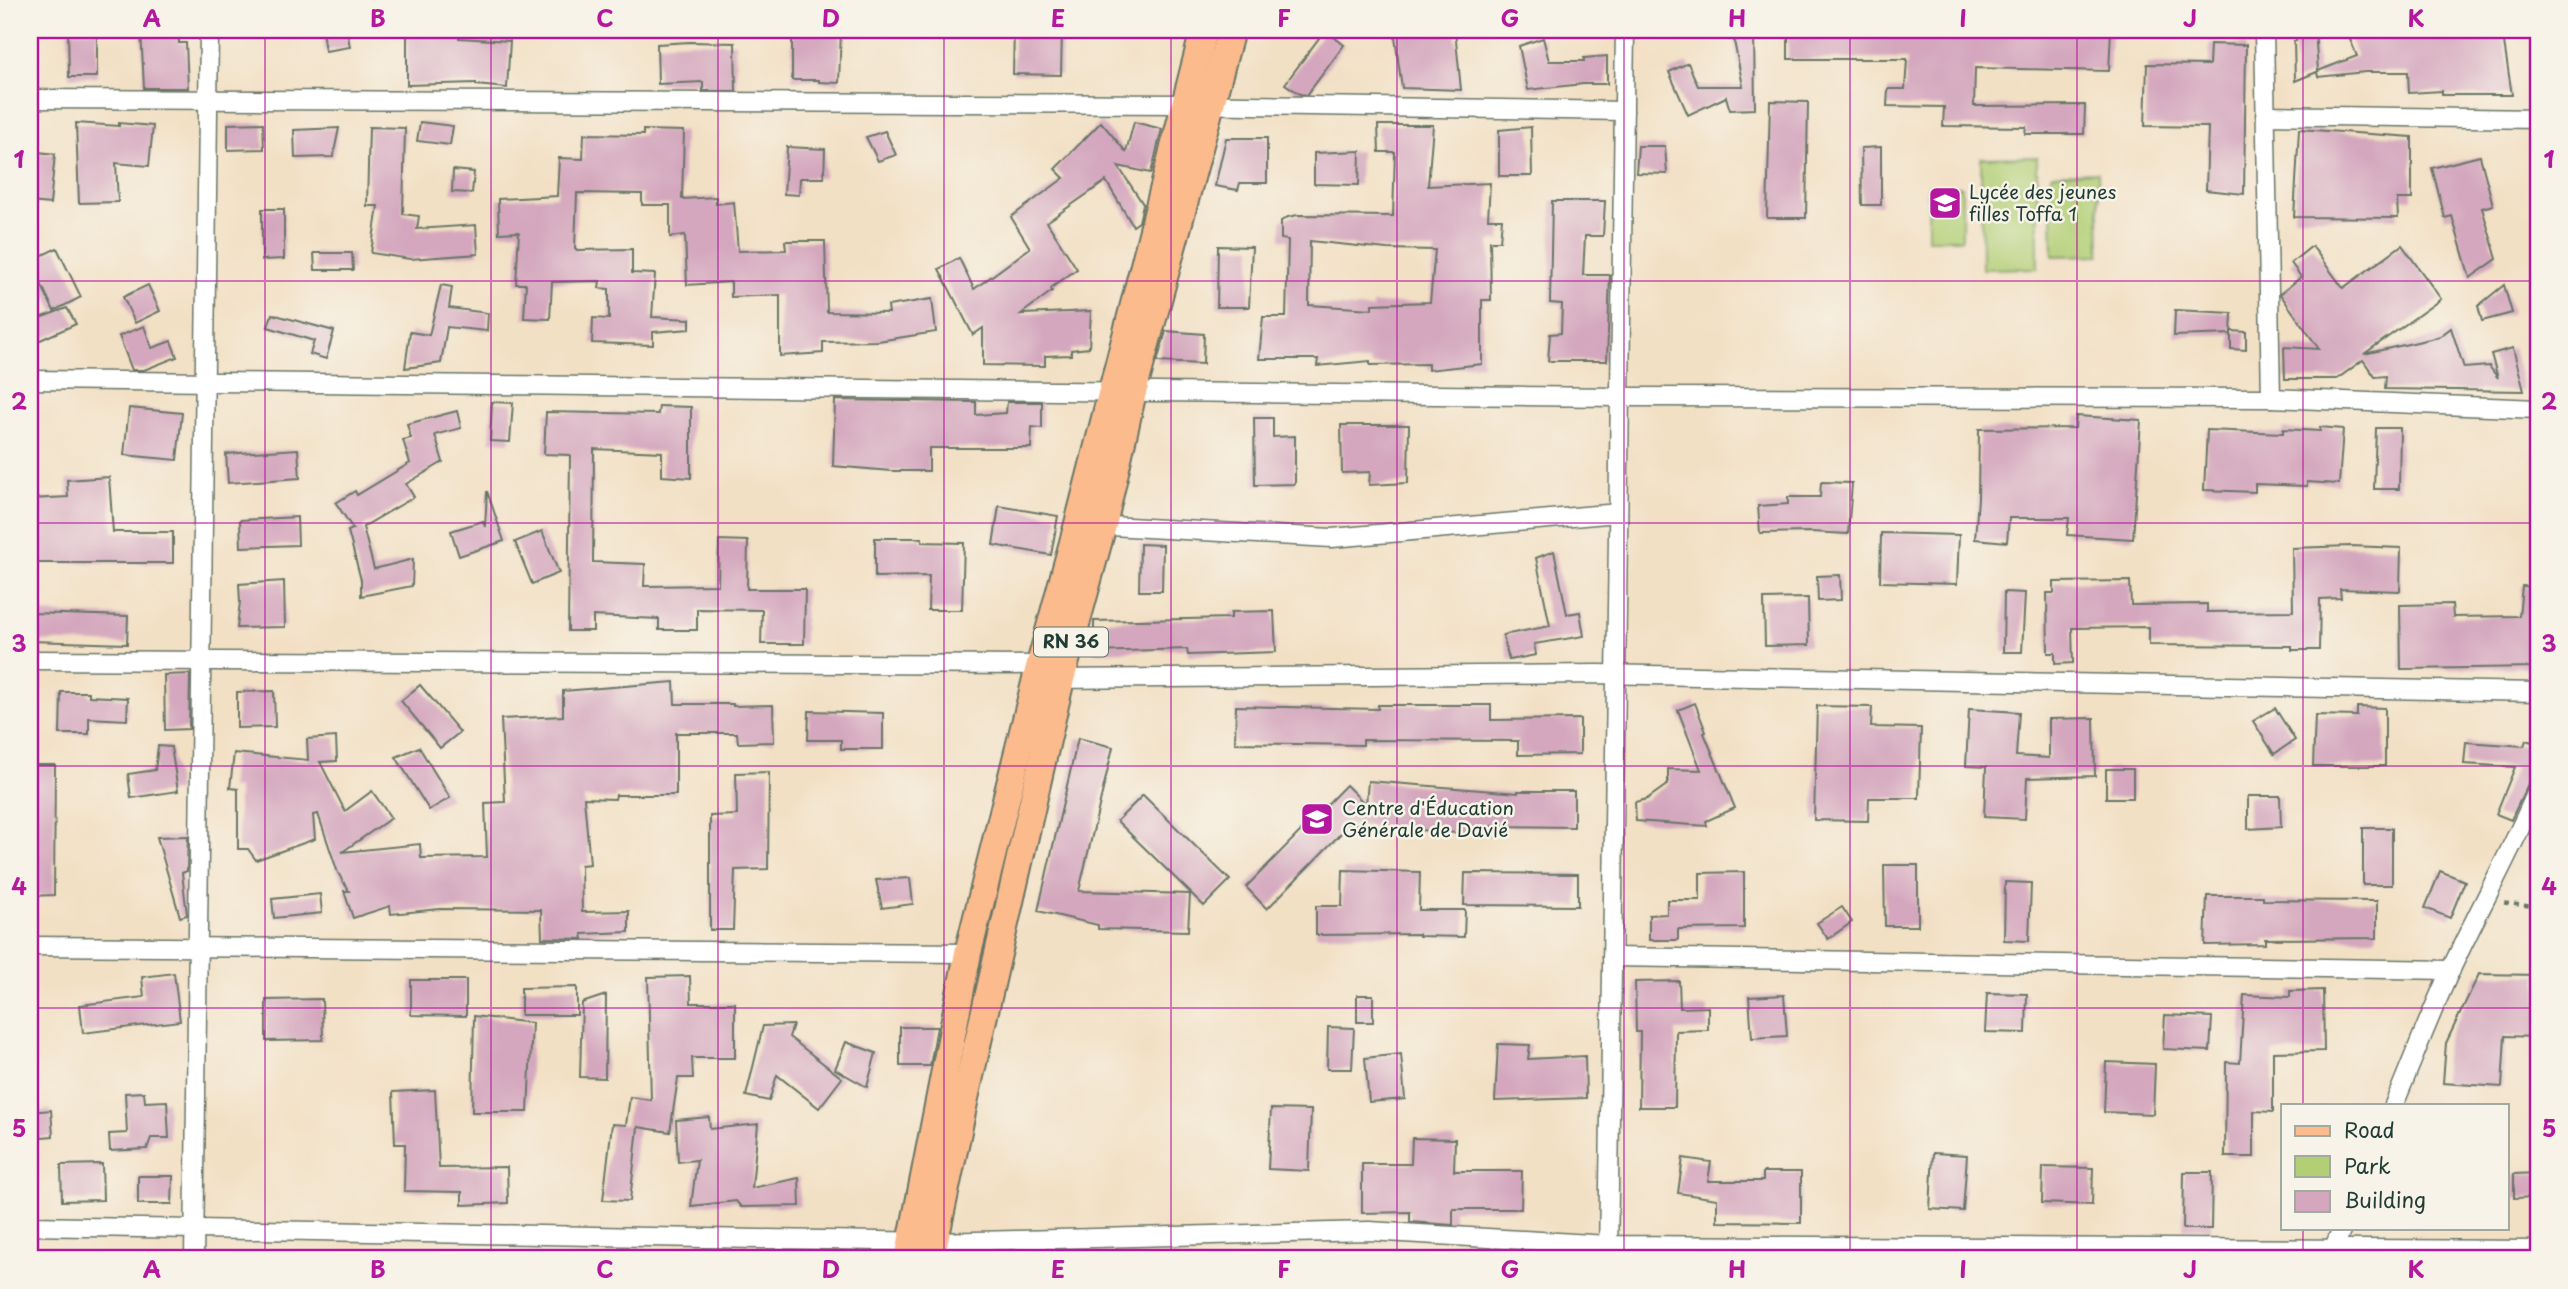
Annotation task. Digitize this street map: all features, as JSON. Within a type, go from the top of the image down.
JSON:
[{"type":"main road","name":"RN 36","points":[[1198,105],[1204,30]]},
{"type":"main road","name":"RN 36","points":[[921,1251],[968,953],[1091,525],[1122,392],[1198,105],[1231,30]]},
{"type":"main road","name":"RN 36","points":[[921,1251],[1046,675]]},
{"type":"street","points":[[194,1259],[209,30]]},
{"type":"street","points":[[1608,1252],[1625,30]]},
{"type":"street","points":[[2264,30],[2271,398]]},
{"type":"street","points":[[30,99],[1198,105],[1624,111]]},
{"type":"street","points":[[2265,115],[2538,119]]},
{"type":"street","points":[[30,380],[1619,397],[2271,398],[2538,409]]},
{"type":"street","points":[[1091,525],[1332,538],[1618,513]]},
{"type":"street","points":[[30,660],[1046,675],[1598,674],[1616,677],[2538,692]]},
{"type":"street","points":[[2394,1104],[2451,970],[2512,849],[2538,789]]},
{"type":"street","points":[[30,946],[968,953]]},
{"type":"street","points":[[1612,957],[2451,970]]},
{"type":"street","points":[[30,1226],[921,1251],[1369,1231],[1608,1252],[2331,1254],[2538,1250]]},
{"type":"street","points":[[2331,1254],[2341,1230]]},
{"type":"path","points":[[2484,900],[2538,907]]},
{"type":"green space","points":[[2037,157],[2038,268],[1982,269],[1981,158]]},
{"type":"green space","points":[[2098,172],[2100,255],[2053,256],[2051,174]]},
{"type":"green space","points":[[1928,186],[1962,186],[1962,239],[1928,239]]},
{"type":"building","points":[[141,30],[179,30],[179,43],[186,43],[188,88],[144,88]]},
{"type":"building","points":[[322,30],[347,30],[350,47],[325,51]]},
{"type":"building","points":[[407,30],[459,30],[459,38],[510,41],[507,88],[476,83],[407,85]]},
{"type":"building","points":[[841,30],[839,83],[792,80],[792,32]]},
{"type":"building","points":[[1014,30],[1062,30],[1061,75],[1013,74]]},
{"type":"building","points":[[1325,30],[1344,45],[1307,95],[1300,94],[1285,84]]},
{"type":"building","points":[[1394,30],[1455,30],[1461,90],[1402,88]]},
{"type":"building","points":[[1788,30],[2081,33],[2081,30],[2111,30],[2109,71],[1975,68],[1974,106],[2085,105],[2084,134],[2025,134],[2026,127],[1943,126],[1944,107],[1887,106],[1888,89],[1905,89],[1907,59],[1788,59]]},
{"type":"building","points":[[2297,30],[2315,30],[2318,71],[2357,56],[2346,30],[2502,30],[2512,95],[2442,95],[2442,91],[2409,93],[2408,72],[2365,72],[2318,77],[2317,72],[2295,81],[2294,41]]},
{"type":"building","points":[[68,31],[97,31],[97,77],[69,77]]},
{"type":"building","points":[[1754,32],[1755,109],[1730,110],[1726,97],[1688,115],[1669,72],[1688,63],[1698,86],[1743,86],[1734,41]]},
{"type":"building","points":[[1543,38],[1549,61],[1584,61],[1584,58],[1607,56],[1607,84],[1528,90],[1519,46]]},
{"type":"building","points":[[735,43],[736,91],[703,91],[703,82],[658,84],[657,44]]},
{"type":"building","points":[[2210,44],[2246,45],[2244,194],[2206,190],[2208,127],[2145,126],[2147,64],[2209,65]]},
{"type":"building","points":[[1770,101],[1808,102],[1806,218],[1767,218]]},
{"type":"building","points":[[420,122],[453,126],[450,145],[417,141]]},
{"type":"building","points":[[1101,122],[1126,152],[1134,122],[1162,129],[1151,173],[1118,166],[1143,204],[1139,222],[1133,226],[1106,181],[1047,222],[1077,269],[1021,314],[1091,311],[1089,348],[1071,350],[1071,355],[1045,356],[1045,366],[983,365],[983,328],[973,335],[939,269],[959,258],[974,289],[1030,248],[1011,217],[1064,178],[1055,169]]},
{"type":"building","points":[[76,123],[153,126],[149,166],[116,163],[118,202],[79,203]]},
{"type":"building","points":[[263,123],[264,149],[228,150],[228,124]]},
{"type":"building","points":[[1378,125],[1433,125],[1428,186],[1490,183],[1488,219],[1502,219],[1500,241],[1490,241],[1491,300],[1482,300],[1482,364],[1428,370],[1428,364],[1370,365],[1370,361],[1317,366],[1318,359],[1259,359],[1263,317],[1286,317],[1288,240],[1281,239],[1281,221],[1298,215],[1393,216],[1395,152],[1379,152]],"holes":[[[1310,241],[1387,249],[1435,250],[1430,302],[1372,304],[1372,309],[1309,305]]]},
{"type":"building","points":[[369,127],[405,128],[403,214],[419,216],[417,229],[476,225],[478,254],[410,259],[371,253],[378,206],[367,206]]},
{"type":"building","points":[[1531,127],[1532,176],[1499,176],[1499,130]]},
{"type":"building","points":[[339,128],[333,157],[295,158],[294,130]]},
{"type":"building","points":[[2299,129],[2412,137],[2412,199],[2397,199],[2398,218],[2294,217]]},
{"type":"building","points":[[643,130],[684,131],[682,199],[716,197],[716,204],[734,202],[738,251],[786,250],[785,241],[825,241],[827,312],[889,313],[888,306],[932,299],[936,332],[878,341],[823,342],[823,353],[780,356],[780,295],[731,297],[731,282],[687,285],[685,235],[670,237],[670,205],[642,205],[642,194],[577,193],[575,248],[632,249],[632,273],[655,274],[652,317],[690,319],[690,329],[653,332],[653,345],[592,343],[593,318],[609,319],[609,289],[599,288],[600,281],[552,282],[550,319],[524,318],[526,284],[516,284],[519,232],[499,233],[498,199],[557,196],[559,158],[583,159],[584,134],[643,135]]},
{"type":"building","points":[[885,131],[896,155],[878,161],[866,137]]},
{"type":"building","points":[[1226,138],[1267,138],[1267,183],[1240,183],[1238,190],[1215,186]]},
{"type":"building","points":[[1638,146],[1665,146],[1667,174],[1636,173]]},
{"type":"building","points":[[787,147],[825,149],[824,178],[800,178],[799,195],[784,194]]},
{"type":"building","points":[[1881,147],[1881,205],[1862,205],[1861,148]]},
{"type":"building","points":[[30,151],[55,154],[50,204],[30,202]]},
{"type":"building","points":[[1360,151],[1359,185],[1314,184],[1314,153]]},
{"type":"building","points":[[2480,156],[2493,205],[2482,208],[2497,259],[2470,278],[2452,216],[2445,218],[2432,168]]},
{"type":"building","points":[[453,170],[474,172],[472,193],[452,192]]},
{"type":"building","points":[[1552,201],[1605,201],[1603,236],[1585,236],[1583,275],[1610,275],[1607,361],[1548,361],[1550,334],[1561,333],[1562,304],[1550,303]]},
{"type":"building","points":[[262,209],[284,209],[284,259],[262,260]]},
{"type":"building","points":[[2402,245],[2441,299],[2364,354],[2439,337],[2451,328],[2464,368],[2489,366],[2498,378],[2491,354],[2513,348],[2524,391],[2385,389],[2386,376],[2375,377],[2363,360],[2337,379],[2285,379],[2284,347],[2319,349],[2280,294],[2301,277],[2291,263],[2312,246],[2343,288]]},
{"type":"building","points":[[1218,246],[1252,247],[1249,307],[1217,307]]},
{"type":"building","points":[[57,248],[81,297],[54,311],[30,261]]},
{"type":"building","points":[[314,253],[352,253],[353,270],[315,270]]},
{"type":"building","points":[[148,285],[160,311],[135,323],[123,297]]},
{"type":"building","points":[[441,285],[452,287],[449,308],[488,313],[487,331],[447,327],[441,363],[405,368],[410,332],[429,335]]},
{"type":"building","points":[[2504,285],[2512,313],[2482,321],[2478,306]]},
{"type":"building","points":[[67,308],[76,324],[38,341],[34,320]]},
{"type":"building","points":[[2175,310],[2232,313],[2231,334],[2174,336]]},
{"type":"building","points":[[272,314],[334,331],[326,359],[310,354],[314,341],[268,327]]},
{"type":"building","points":[[144,326],[152,348],[171,341],[177,357],[144,370],[132,370],[119,336]]},
{"type":"building","points":[[1166,331],[1204,334],[1203,364],[1157,362]]},
{"type":"building","points":[[2231,331],[2246,332],[2246,350],[2231,349]]},
{"type":"building","points":[[835,400],[976,402],[976,415],[1006,413],[1007,402],[1042,402],[1042,428],[1032,427],[1031,448],[929,448],[929,471],[833,466]]},
{"type":"building","points":[[492,402],[513,403],[510,442],[490,441]]},
{"type":"building","points":[[659,406],[691,407],[691,478],[662,476],[662,452],[594,449],[593,562],[645,564],[644,586],[718,585],[719,540],[748,541],[747,589],[805,589],[804,644],[761,644],[762,610],[697,609],[697,630],[659,630],[659,619],[593,616],[593,631],[568,631],[570,455],[544,454],[546,412],[658,414]]},
{"type":"building","points":[[129,408],[182,413],[177,460],[124,455]]},
{"type":"building","points":[[457,411],[461,428],[435,435],[443,462],[406,484],[414,497],[363,527],[374,569],[413,559],[412,586],[361,596],[361,580],[348,531],[353,529],[336,503],[355,491],[357,495],[410,463],[403,440],[411,438],[407,424]]},
{"type":"building","points":[[2076,416],[2141,420],[2133,539],[2067,535],[2069,518],[2009,518],[2007,542],[1975,539],[1979,429],[2075,428]]},
{"type":"building","points":[[1254,418],[1273,418],[1273,437],[1295,436],[1295,484],[1255,485]]},
{"type":"building","points":[[1341,425],[1409,425],[1408,483],[1369,485],[1370,472],[1342,473]]},
{"type":"building","points":[[2320,427],[2343,429],[2339,484],[2255,484],[2255,492],[2204,490],[2207,430],[2283,433],[2283,429],[2320,431]]},
{"type":"building","points":[[2376,428],[2400,428],[2399,489],[2374,489]]},
{"type":"building","points":[[298,449],[300,478],[228,483],[226,454]]},
{"type":"building","points":[[109,477],[113,532],[173,532],[173,563],[30,563],[30,499],[68,497],[67,480]]},
{"type":"building","points":[[1821,482],[1852,483],[1848,534],[1760,533],[1758,506],[1788,504],[1788,497],[1820,497]]},
{"type":"building","points":[[487,491],[504,541],[459,556],[451,531],[483,521],[485,527]]},
{"type":"building","points":[[999,506],[1058,516],[1051,555],[993,545]]},
{"type":"building","points":[[297,517],[298,545],[241,547],[240,520]]},
{"type":"building","points":[[542,531],[559,573],[532,584],[515,542]]},
{"type":"building","points":[[1881,533],[1959,535],[1957,584],[1880,582]]},
{"type":"building","points":[[875,538],[922,538],[922,542],[964,543],[962,610],[928,610],[929,576],[875,577]]},
{"type":"building","points":[[1140,544],[1163,545],[1162,591],[1139,591]]},
{"type":"building","points":[[2292,548],[2401,548],[2400,591],[2340,589],[2341,598],[2320,599],[2319,650],[2292,650],[2292,646],[2149,645],[2149,627],[2072,628],[2073,663],[2055,664],[2055,653],[2048,653],[2047,593],[2054,593],[2054,582],[2130,581],[2131,605],[2207,604],[2207,612],[2293,611]]},
{"type":"building","points":[[1554,551],[1567,614],[1580,612],[1584,636],[1534,644],[1536,655],[1509,660],[1503,635],[1550,626],[1536,558]]},
{"type":"building","points":[[1840,575],[1841,600],[1818,601],[1817,576]]},
{"type":"building","points":[[284,581],[285,627],[237,628],[239,584]]},
{"type":"building","points":[[2522,586],[2538,587],[2538,667],[2401,669],[2400,605],[2452,604],[2453,617],[2519,616]]},
{"type":"building","points":[[2004,592],[2025,593],[2022,652],[2003,652]]},
{"type":"building","points":[[1808,598],[1809,645],[1765,646],[1764,599]]},
{"type":"building","points":[[1274,611],[1276,652],[1188,655],[1187,649],[1094,652],[1094,621],[1231,618],[1231,612]]},
{"type":"building","points":[[30,613],[128,616],[127,644],[30,641]]},
{"type":"building","points":[[190,674],[189,729],[165,730],[164,675]]},
{"type":"building","points":[[674,682],[675,704],[773,705],[774,742],[738,743],[737,733],[676,733],[676,795],[584,798],[590,864],[581,865],[582,912],[629,911],[629,932],[582,934],[583,939],[542,938],[541,910],[440,909],[391,914],[390,906],[353,918],[344,891],[349,891],[338,873],[318,814],[313,815],[315,839],[256,860],[248,849],[238,849],[238,789],[230,788],[234,753],[308,760],[307,739],[336,737],[337,761],[320,762],[345,811],[372,791],[391,818],[342,852],[420,844],[421,858],[487,857],[485,803],[505,802],[501,719],[563,716],[563,691]]},
{"type":"building","points":[[420,685],[460,732],[440,748],[401,701]]},
{"type":"building","points":[[274,691],[275,727],[237,728],[237,692]]},
{"type":"building","points":[[61,692],[89,692],[89,696],[128,698],[127,720],[89,718],[89,734],[60,734]]},
{"type":"building","points":[[1695,703],[1706,732],[1704,733],[1735,808],[1706,821],[1707,826],[1636,821],[1635,802],[1647,799],[1668,784],[1668,769],[1701,770],[1678,710]]},
{"type":"building","points":[[1378,705],[1491,705],[1491,720],[1580,719],[1580,754],[1518,755],[1518,741],[1363,740],[1363,745],[1235,743],[1236,706],[1378,709]]},
{"type":"building","points":[[1817,706],[1872,707],[1871,727],[1921,728],[1919,798],[1869,798],[1868,821],[1814,820]]},
{"type":"building","points":[[2357,707],[2385,708],[2385,766],[2313,766],[2315,715],[2357,716]]},
{"type":"building","points":[[2275,708],[2295,740],[2274,754],[2253,721]]},
{"type":"building","points":[[1969,709],[2019,712],[2016,756],[2049,758],[2049,719],[2094,718],[2095,776],[2027,778],[2025,819],[1984,817],[1986,767],[1966,766]]},
{"type":"building","points":[[809,711],[883,713],[883,749],[841,749],[841,740],[808,740]]},
{"type":"building","points":[[1078,738],[1113,747],[1079,891],[1190,894],[1188,931],[1098,929],[1098,925],[1038,911]]},
{"type":"building","points":[[2526,740],[2538,744],[2538,778],[2528,784],[2511,820],[2496,814],[2515,767],[2464,764],[2466,742],[2524,746]]},
{"type":"building","points":[[158,746],[171,747],[178,791],[131,798],[128,774],[155,770]]},
{"type":"building","points":[[419,747],[450,798],[429,810],[396,757]]},
{"type":"building","points":[[30,765],[55,765],[54,895],[31,896]]},
{"type":"building","points":[[2106,769],[2133,769],[2133,798],[2106,798]]},
{"type":"building","points":[[769,772],[768,869],[735,870],[733,930],[710,930],[710,816],[737,815],[736,773]]},
{"type":"building","points":[[1368,781],[1518,793],[1574,791],[1574,827],[1492,826],[1491,836],[1350,824],[1267,909],[1246,887],[1346,785],[1366,805]]},
{"type":"building","points":[[1143,795],[1230,880],[1204,906],[1117,821]]},
{"type":"building","points":[[2248,796],[2280,796],[2281,827],[2248,829]]},
{"type":"building","points":[[2363,828],[2392,828],[2392,885],[2363,885]]},
{"type":"building","points":[[188,836],[187,871],[182,873],[187,915],[180,917],[157,837]]},
{"type":"building","points":[[1884,865],[1918,865],[1918,926],[1885,926]]},
{"type":"building","points":[[1343,870],[1420,872],[1419,910],[1465,910],[1464,937],[1419,934],[1316,935],[1316,906],[1342,906]]},
{"type":"building","points":[[2440,871],[2465,881],[2450,918],[2425,908]]},
{"type":"building","points":[[1744,872],[1744,928],[1678,929],[1678,940],[1649,940],[1649,915],[1667,914],[1667,900],[1700,900],[1700,873]]},
{"type":"building","points":[[1465,873],[1578,874],[1578,906],[1464,905]]},
{"type":"building","points":[[910,878],[913,904],[882,908],[876,880]]},
{"type":"building","points":[[2005,882],[2031,883],[2029,941],[2004,940]]},
{"type":"building","points":[[320,894],[322,913],[274,918],[272,899]]},
{"type":"building","points":[[2207,896],[2263,896],[2263,900],[2377,901],[2377,938],[2265,939],[2265,944],[2205,945]]},
{"type":"building","points":[[1842,907],[1852,922],[1828,939],[1817,923]]},
{"type":"building","points":[[174,973],[180,1021],[83,1033],[80,1005],[144,997],[142,977]]},
{"type":"building","points":[[2479,974],[2538,975],[2538,1037],[2505,1036],[2502,1087],[2443,1083],[2446,1043]]},
{"type":"building","points":[[690,976],[691,1003],[735,1003],[735,1058],[692,1058],[693,1078],[678,1078],[670,1132],[638,1127],[630,1201],[603,1200],[612,1124],[626,1125],[630,1097],[651,1100],[648,977]]},
{"type":"building","points":[[411,980],[466,980],[466,1016],[411,1015]]},
{"type":"building","points":[[1679,981],[1680,1008],[1708,1007],[1708,1030],[1676,1031],[1675,1107],[1639,1107],[1640,1032],[1636,1032],[1635,982]]},
{"type":"building","points":[[577,987],[577,1015],[521,1015],[521,988]]},
{"type":"building","points":[[2323,990],[2324,1051],[2273,1052],[2273,1112],[2254,1111],[2254,1157],[2225,1157],[2226,1062],[2240,1063],[2244,995],[2290,997],[2290,991]]},
{"type":"building","points":[[1987,993],[2027,994],[2026,1033],[1985,1032]]},
{"type":"building","points":[[606,995],[605,1078],[580,1077],[582,1003]]},
{"type":"building","points":[[1357,995],[1373,995],[1373,1022],[1357,1022]]},
{"type":"building","points":[[1784,995],[1787,1036],[1752,1038],[1749,997]]},
{"type":"building","points":[[322,999],[323,1040],[266,1041],[266,1000]]},
{"type":"building","points":[[2165,1015],[2212,1017],[2210,1051],[2163,1049]]},
{"type":"building","points":[[474,1016],[532,1023],[528,1112],[472,1112]]},
{"type":"building","points":[[793,1025],[789,1037],[842,1078],[819,1108],[777,1075],[769,1101],[746,1096],[763,1026]]},
{"type":"building","points":[[900,1027],[937,1027],[930,1066],[900,1066]]},
{"type":"building","points":[[1328,1027],[1354,1028],[1352,1069],[1327,1069]]},
{"type":"building","points":[[846,1042],[876,1053],[867,1087],[835,1069]]},
{"type":"building","points":[[1498,1044],[1530,1045],[1528,1059],[1585,1056],[1586,1098],[1495,1101]]},
{"type":"building","points":[[1401,1054],[1405,1099],[1369,1102],[1365,1058]]},
{"type":"building","points":[[2106,1062],[2155,1064],[2153,1114],[2104,1112]]},
{"type":"building","points":[[435,1090],[439,1168],[507,1167],[508,1203],[462,1205],[462,1192],[404,1191],[405,1144],[395,1144],[393,1092]]},
{"type":"building","points":[[144,1092],[145,1102],[167,1101],[169,1138],[151,1138],[147,1149],[110,1151],[109,1134],[127,1133],[125,1093]]},
{"type":"building","points":[[1271,1109],[1311,1110],[1309,1171],[1268,1169]]},
{"type":"building","points":[[51,1110],[53,1136],[30,1138],[30,1112]]},
{"type":"building","points":[[709,1117],[710,1129],[758,1124],[752,1188],[799,1178],[800,1206],[741,1207],[736,1201],[691,1206],[697,1160],[678,1162],[676,1120]]},
{"type":"building","points":[[1412,1138],[1455,1139],[1454,1171],[1522,1171],[1521,1209],[1453,1209],[1453,1225],[1410,1222],[1410,1212],[1362,1213],[1362,1164],[1411,1164]]},
{"type":"building","points":[[1933,1153],[1967,1155],[1963,1211],[1930,1209]]},
{"type":"building","points":[[1683,1158],[1711,1162],[1708,1181],[1763,1181],[1763,1172],[1801,1172],[1801,1223],[1717,1222],[1717,1199],[1678,1193]]},
{"type":"building","points":[[102,1164],[103,1200],[62,1201],[61,1165]]},
{"type":"building","points":[[2043,1167],[2093,1168],[2092,1205],[2042,1203]]},
{"type":"building","points":[[2184,1172],[2212,1172],[2211,1229],[2183,1229]]},
{"type":"building","points":[[2538,1173],[2538,1197],[2514,1198],[2514,1174]]},
{"type":"building","points":[[138,1176],[173,1176],[172,1204],[138,1204]]},
{"type":"place","name":"Lycée des jeunes filles Toffa 1","points":[[1945,203]]},
{"type":"place","name":"Centre d'Éducation Générale de Davié","points":[[1317,819]]}]
